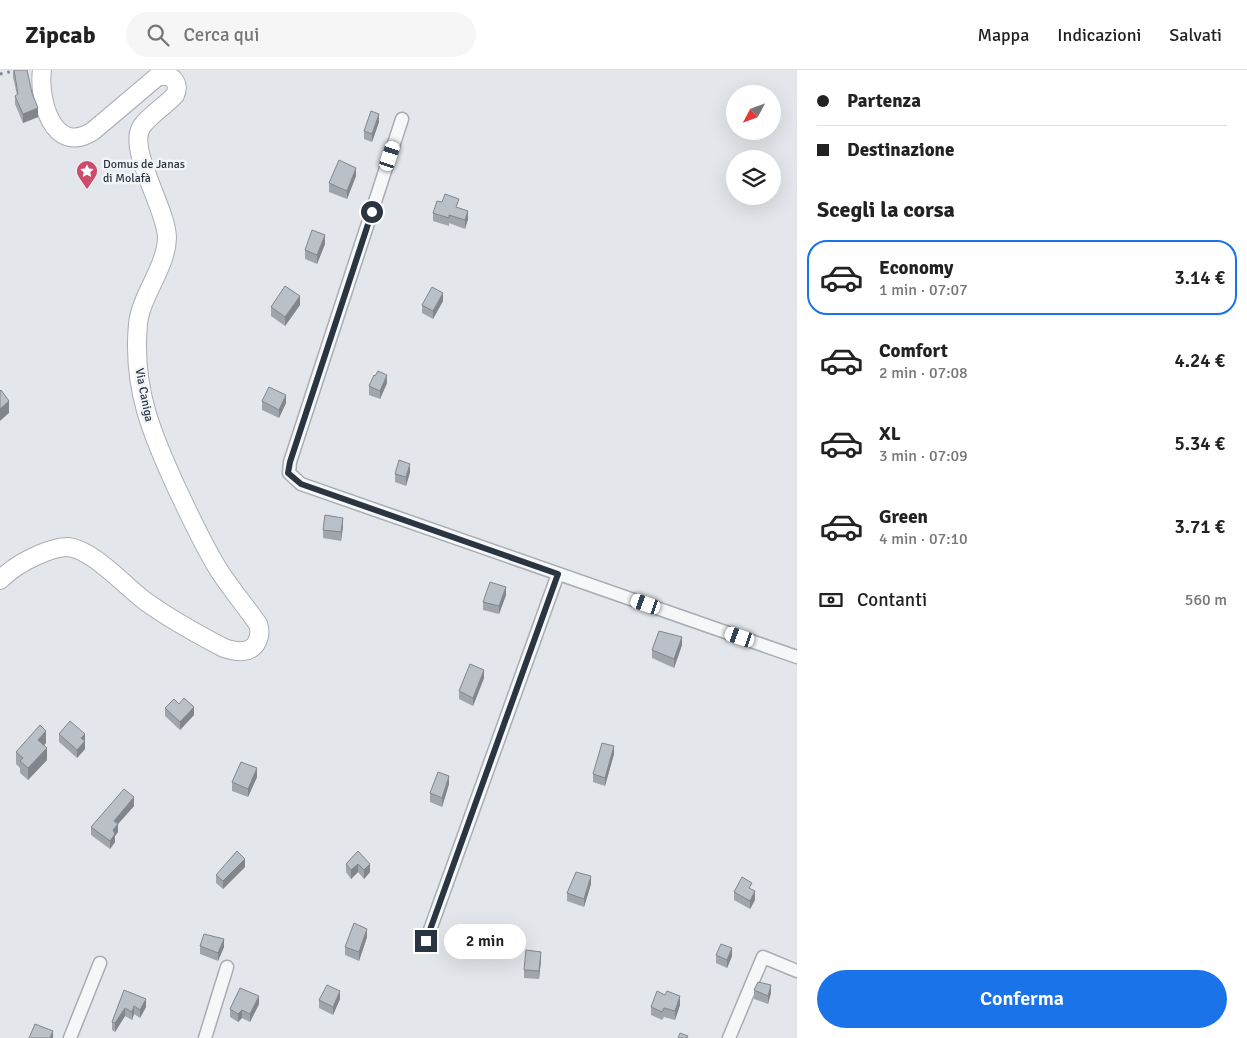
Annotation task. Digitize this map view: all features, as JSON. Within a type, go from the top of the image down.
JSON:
[{"type":"street","name":"Via Caniga","points":[[0,580],[13,569],[33,557],[53,549],[70,547],[87,553],[144,601],[176,622],[224,648],[242,652],[248,650],[260,637],[258,624],[220,571],[159,450],[143,405],[138,359],[138,321],[164,254],[167,235],[140,154],[138,138],[142,125],[175,95],[176,83],[168,76],[158,76],[93,131],[74,138],[62,133],[51,123],[41,88],[42,70]]},
{"type":"street","points":[[402,119],[288,473],[301,484],[797,657]]},
{"type":"street","points":[[426,941],[558,574]]},
{"type":"street","points":[[729,1038],[763,957],[797,970]]},
{"type":"street","points":[[70,1038],[100,963]]},
{"type":"street","points":[[205,1038],[227,967]]},
{"type":"building","points":[[14,70],[27,70],[32,93],[38,108],[23,114],[15,96],[18,94]]},
{"type":"building","points":[[371,111],[379,114],[372,134],[364,131]]},
{"type":"building","points":[[339,160],[356,168],[347,191],[329,183]]},
{"type":"building","points":[[445,194],[459,199],[456,207],[468,211],[465,220],[433,213],[437,201],[442,202]]},
{"type":"building","points":[[312,230],[325,235],[317,255],[305,250]]},
{"type":"building","points":[[285,286],[300,296],[285,317],[271,307]]},
{"type":"building","points":[[432,287],[443,293],[433,311],[422,305]]},
{"type":"building","points":[[378,371],[387,375],[380,391],[369,386]]},
{"type":"building","points":[[269,387],[286,395],[279,410],[262,401]]},
{"type":"building","points":[[0,391],[9,401],[0,409]]},
{"type":"building","points":[[399,460],[410,464],[406,477],[395,474]]},
{"type":"building","points":[[325,515],[343,518],[341,532],[323,530]]},
{"type":"building","points":[[490,582],[506,587],[499,606],[483,602]]},
{"type":"building","points":[[659,631],[682,637],[674,659],[652,650]]},
{"type":"building","points":[[470,664],[484,670],[473,698],[459,691]]},
{"type":"building","points":[[184,698],[194,707],[180,722],[165,708],[174,699],[179,704]]},
{"type":"building","points":[[70,721],[85,734],[81,738],[85,741],[77,750],[59,734]]},
{"type":"building","points":[[40,725],[46,731],[38,740],[47,748],[28,768],[20,761],[23,758],[16,752]]},
{"type":"building","points":[[602,743],[614,746],[605,778],[593,774]]},
{"type":"building","points":[[241,762],[257,768],[248,789],[232,782]]},
{"type":"building","points":[[438,772],[449,776],[442,798],[430,793]]},
{"type":"building","points":[[124,789],[134,797],[114,821],[118,824],[113,830],[115,834],[110,841],[91,827]]},
{"type":"building","points":[[237,851],[245,859],[223,881],[216,875]]},
{"type":"building","points":[[358,851],[370,864],[364,870],[358,864],[351,870],[346,864]]},
{"type":"building","points":[[576,872],[591,876],[584,899],[567,893]]},
{"type":"building","points":[[742,877],[752,883],[749,888],[755,891],[750,901],[734,892]]},
{"type":"building","points":[[354,923],[367,929],[359,952],[345,947]]},
{"type":"building","points":[[204,934],[224,939],[218,953],[200,946]]},
{"type":"building","points":[[721,944],[732,948],[727,960],[716,955]]},
{"type":"building","points":[[526,950],[541,952],[539,971],[524,970]]},
{"type":"building","points":[[758,982],[771,985],[768,996],[754,990]]},
{"type":"building","points":[[327,985],[340,991],[333,1007],[319,1000]]},
{"type":"building","points":[[240,988],[259,996],[250,1014],[242,1010],[238,1014],[230,1009]]},
{"type":"building","points":[[124,990],[146,999],[140,1010],[134,1006],[132,1012],[125,1008],[115,1023],[112,1022]]},
{"type":"building","points":[[657,991],[665,995],[667,991],[680,996],[675,1011],[664,1008],[662,1012],[651,1007]]},
{"type":"building","points":[[35,1024],[53,1031],[50,1038],[29,1038]]},
{"type":"building","points":[[680,1033],[688,1036],[687,1038],[678,1038]]},
{"type":"railway","points":[[0,74],[18,70]]},
{"type":"place","name":"Domus de Janas di Molafà","points":[[87,190]]},
{"type":"route","points":[[372,212],[288,473],[301,484],[558,574],[426,941]]}]
